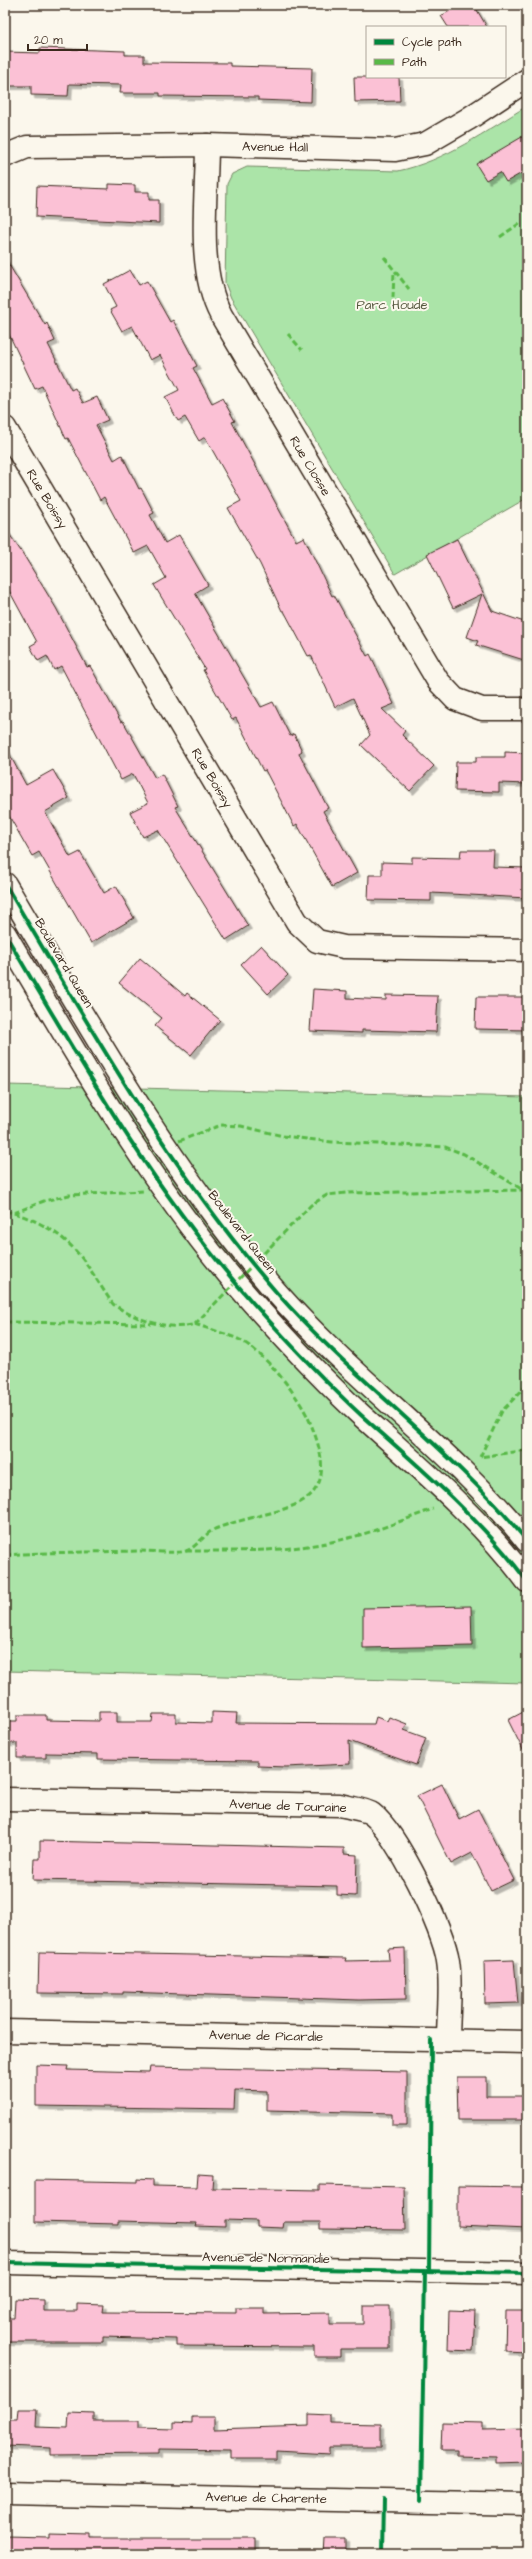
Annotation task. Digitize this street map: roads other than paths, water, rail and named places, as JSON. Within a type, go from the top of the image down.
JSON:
[{"type":"street","name":"Avenue Hall","points":[[5,156],[27,147],[207,146],[395,150],[425,144],[468,119],[527,80]]},
{"type":"street","name":"Rue Closse","points":[[207,146],[206,267],[213,300],[221,315],[438,681],[455,699],[482,708],[527,709]]},
{"type":"street","name":"Rue Boissy","points":[[5,428],[293,915],[307,932],[317,941],[344,947],[527,950]]},
{"type":"street","name":"Boulevard Queen","points":[[5,884],[90,1027],[170,1154],[246,1255],[273,1288],[345,1365],[464,1474],[527,1541]]},
{"type":"street","points":[[5,934],[101,1095],[180,1212],[252,1302],[358,1412],[448,1493],[498,1545],[527,1581]]},
{"type":"street","name":"Boulevard Queen","points":[[69,1041],[90,1027]]},
{"type":"street","name":"Avenue de Touraine","points":[[5,1799],[340,1805],[372,1814],[385,1827],[418,1882],[444,1943],[448,1962],[448,2040]]},
{"type":"street","name":"Avenue de Picardie","points":[[5,2031],[527,2042]]},
{"type":"street","name":"Avenue de Normandie","points":[[5,2262],[527,2273]]},
{"type":"street","name":"Avenue de Charente","points":[[5,2493],[527,2504]]},
{"type":"park label","name":"Parc Houde","points":[[392,305]]}]
